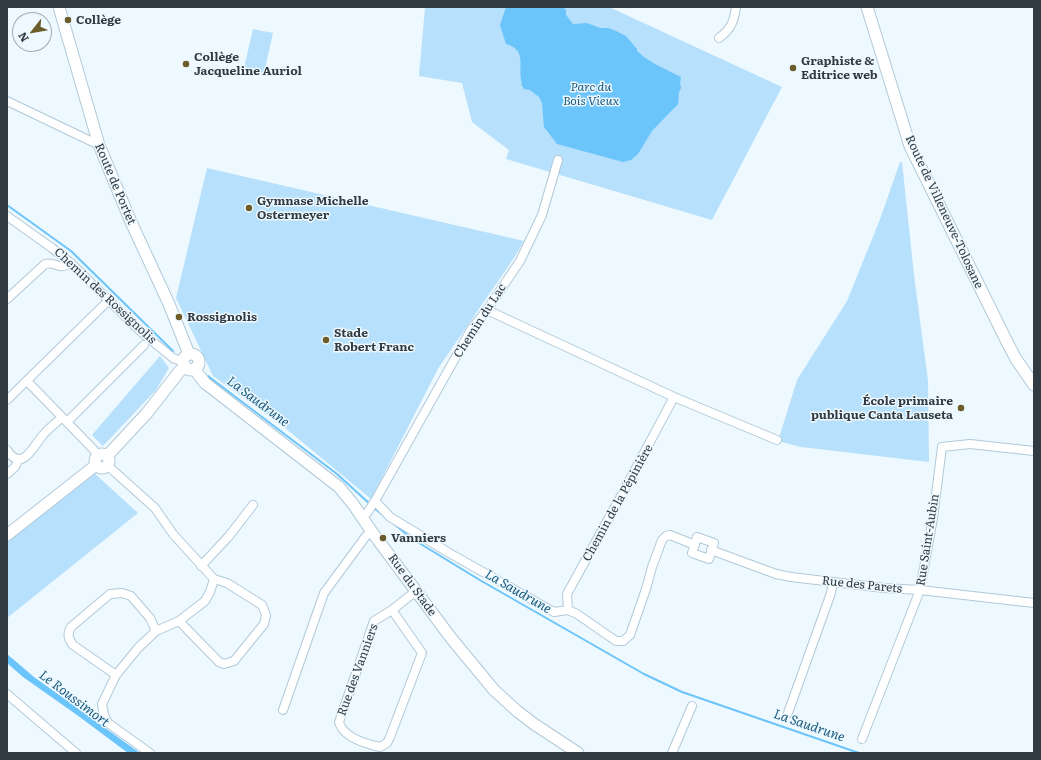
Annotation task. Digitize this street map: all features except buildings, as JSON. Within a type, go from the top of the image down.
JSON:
[{"type":"street","name":"Route de Portet","points":[[59,7],[98,145],[131,222],[169,304],[187,349],[188,363]]},
{"type":"street","points":[[719,38],[728,31],[735,19],[736,7]]},
{"type":"street","name":"Route de Villeneuve-Tolosane","points":[[867,7],[910,146],[1008,344],[1016,359],[1034,385]]},
{"type":"street","points":[[7,101],[98,145]]},
{"type":"street","name":"Chemin du Lac","points":[[364,515],[374,503],[472,328],[487,310],[520,261],[542,215],[558,160]]},
{"type":"street","name":"Chemin des Rossignolis","points":[[7,216],[71,263],[146,336],[173,358],[188,363]]},
{"type":"street","points":[[7,299],[45,264],[64,267],[71,263]]},
{"type":"street","points":[[7,400],[109,300]]},
{"type":"street","points":[[487,310],[674,397],[777,440]]},
{"type":"street","points":[[7,450],[14,458],[19,459],[29,456],[44,434],[65,420],[144,345]]},
{"type":"street","points":[[7,534],[102,461],[147,413],[178,372],[188,363]]},
{"type":"street","name":"Rue du Stade","points":[[188,363],[205,383],[339,488],[364,515],[372,532],[450,638],[494,690],[534,724],[578,753]]},
{"type":"street","points":[[27,381],[102,461],[155,508],[173,534],[214,579],[227,583],[262,605],[266,615],[264,624],[234,661],[228,664],[219,662],[179,621]]},
{"type":"street","name":"Chemin de la Pépinière","points":[[568,610],[567,594],[674,397]]},
{"type":"street","name":"Rue Saint-Aubin","points":[[862,739],[920,590],[933,518],[942,447],[970,444],[1034,451]]},
{"type":"street","points":[[7,474],[15,467],[19,459]]},
{"type":"street","points":[[374,503],[390,517],[451,554],[554,612],[568,610]]},
{"type":"street","points":[[201,566],[229,536],[253,505]]},
{"type":"street","points":[[283,710],[324,592],[366,536],[372,532]]},
{"type":"street","name":"Rue des Parets","points":[[568,610],[616,641],[623,640],[630,635],[662,540],[666,536],[670,535],[695,545],[697,538],[714,543],[714,551],[776,574],[791,577],[1034,603]]},
{"type":"street","points":[[150,753],[108,723],[102,704],[116,675],[138,648],[156,631],[179,621],[205,600],[210,592],[214,579]]},
{"type":"street","points":[[788,713],[831,593],[833,582]]},
{"type":"street","name":"Rue des Vanniers","points":[[392,610],[422,653],[390,737],[387,743],[380,747],[370,745],[349,735],[340,728],[339,722],[374,621],[392,610],[416,591]]},
{"type":"street","points":[[116,675],[73,645],[68,634],[72,627],[110,594],[122,593],[131,596],[150,618],[156,631]]},
{"type":"street","points":[[7,694],[76,753]]},
{"type":"street","points":[[672,753],[692,706]]},
{"type":"green space","name":"Parc du Bois Vieux","points":[[425,7],[609,7],[782,87],[712,220],[506,159],[509,150],[472,122],[462,83],[419,76]]},
{"type":"green space","points":[[253,29],[273,33],[264,73],[244,68]]},
{"type":"green space","points":[[900,162],[902,162],[914,275],[928,381],[929,462],[801,447],[778,441],[797,380],[847,301],[879,222]]},
{"type":"green space","name":"Stade Robert Franc","points":[[207,168],[524,241],[514,258],[439,367],[371,499],[278,422],[213,376],[176,298]]},
{"type":"green space","points":[[160,356],[169,368],[156,390],[103,446],[92,435]]},
{"type":"green space","points":[[93,472],[138,513],[7,618],[7,539]]},
{"type":"water","points":[[506,7],[563,7],[566,10],[566,15],[573,24],[587,23],[600,28],[614,30],[626,36],[637,51],[644,57],[681,77],[681,88],[679,92],[678,104],[652,131],[638,154],[631,160],[623,162],[557,144],[544,127],[542,103],[539,97],[530,90],[524,89],[521,84],[520,60],[517,50],[506,44],[500,25]]},
{"type":"water","points":[[7,654],[34,677],[140,753],[128,753],[23,677],[7,663]]},
{"type":"waterway","name":"La Saudrune","points":[[7,205],[71,251],[173,351]]},
{"type":"waterway","name":"La Saudrune","points":[[208,376],[337,474],[371,505]]},
{"type":"waterway","name":"La Saudrune","points":[[374,508],[383,515]]},
{"type":"waterway","name":"La Saudrune","points":[[393,523],[411,538],[478,579],[644,674],[682,692],[859,753]]},
{"type":"place","name":"Collège","points":[[68,20]]},
{"type":"place","name":"Collège Jacqueline Auriol","points":[[186,64]]},
{"type":"place","name":"Graphiste & Editrice web","points":[[793,68]]},
{"type":"place","name":"Gymnase Michelle Ostermeyer","points":[[249,208]]},
{"type":"place","name":"Rossignolis","points":[[179,317]]},
{"type":"place","name":"Stade Robert Franc","points":[[326,340]]},
{"type":"place","name":"École primaire publique Canta Lauseta","points":[[961,408]]},
{"type":"place","name":"Vanniers","points":[[383,538]]},
{"type":"water label","name":"Le Roussimort","points":[[74,699]]}]
